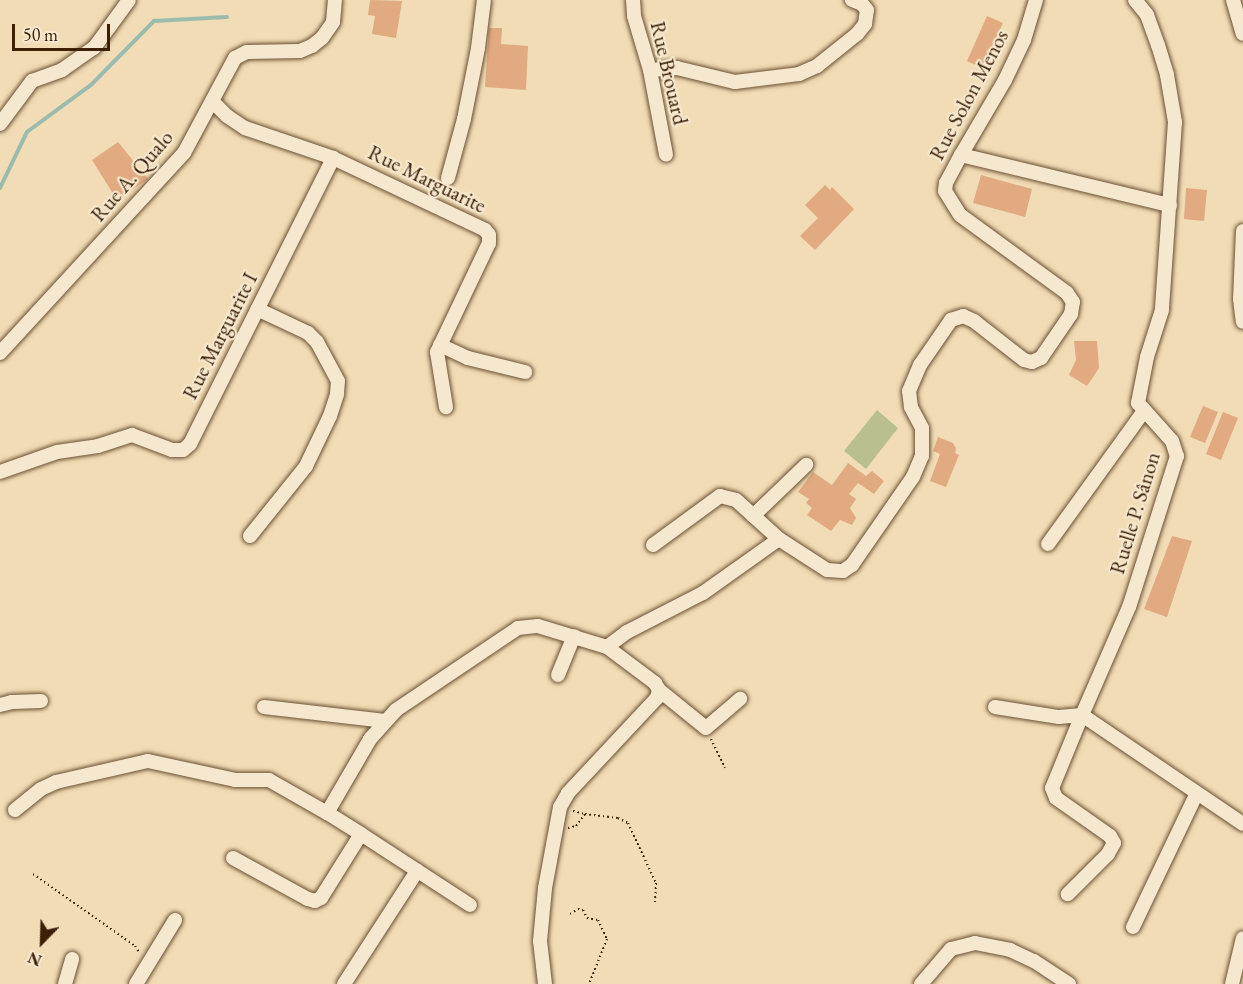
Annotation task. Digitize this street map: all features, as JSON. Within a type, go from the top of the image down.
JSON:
[{"type":"street","points":[[0,124],[33,81],[62,70],[94,48],[129,0]]},
{"type":"street","name":"Rue A. Qualo","points":[[0,353],[184,153],[235,58],[247,52],[300,51],[317,42],[333,22],[335,0]]},
{"type":"street","points":[[448,178],[464,119],[478,48],[484,0]]},
{"type":"street","name":"Rue Brouard","points":[[633,0],[634,16],[650,70],[666,155]]},
{"type":"street","points":[[650,70],[677,68],[705,77],[735,82],[799,74],[817,66],[857,34],[865,24],[867,10],[862,4],[852,0]]},
{"type":"street","name":"Rue Solon Menos","points":[[779,539],[834,572],[843,571],[861,555],[913,477],[922,456],[922,428],[911,408],[909,391],[920,365],[951,320],[963,316],[974,321],[1024,360],[1032,362],[1041,358],[1071,314],[1073,302],[1068,293],[960,215],[945,191],[946,183],[961,155],[1005,80],[1024,39],[1036,0]]},
{"type":"street","points":[[1048,544],[1144,411],[1138,404],[1140,387],[1162,310],[1175,122],[1167,75],[1147,15],[1135,0]]},
{"type":"street","points":[[1233,0],[1243,34]]},
{"type":"street","name":"Rue Marguarite","points":[[212,101],[244,128],[333,158],[485,230],[489,235],[489,243],[440,345],[436,360],[446,407]]},
{"type":"street","points":[[961,155],[1170,205]]},
{"type":"street","name":"Rue Marguarite I","points":[[0,472],[57,452],[98,446],[132,435],[172,450],[183,450],[190,444],[333,158]]},
{"type":"street","points":[[1243,231],[1240,299],[1243,322]]},
{"type":"street","points":[[250,536],[306,466],[338,394],[338,381],[316,342],[308,333],[257,309]]},
{"type":"street","points":[[440,345],[468,358],[525,372]]},
{"type":"street","name":"Ruelle P. Sânon","points":[[1068,894],[1108,854],[1114,843],[1110,836],[1056,798],[1052,788],[1129,607],[1177,456],[1172,441],[1144,411]]},
{"type":"street","points":[[753,516],[806,465]]},
{"type":"street","points":[[607,647],[627,632],[703,593],[779,539],[736,500],[720,496],[653,545]]},
{"type":"street","points":[[327,813],[370,739],[384,721],[518,628],[538,626],[607,647],[655,683],[659,690],[706,728],[740,699]]},
{"type":"street","points":[[558,675],[574,636]]},
{"type":"street","points":[[545,984],[540,940],[560,807],[568,793],[657,698],[659,690]]},
{"type":"street","points":[[0,705],[12,702],[41,701]]},
{"type":"street","points":[[264,707],[384,721]]},
{"type":"street","points":[[995,707],[1059,717],[1082,715],[1196,795],[1243,824]]},
{"type":"street","points":[[15,810],[41,789],[56,782],[148,761],[236,780],[270,780],[361,834],[470,905]]},
{"type":"street","points":[[1133,927],[1196,795]]},
{"type":"street","points":[[233,858],[315,901],[321,898],[361,834]]},
{"type":"street","points":[[344,984],[417,871]]},
{"type":"street","points":[[136,984],[175,920]]},
{"type":"street","points":[[1232,984],[1243,938]]},
{"type":"street","points":[[921,984],[951,949],[975,943],[1010,950],[1034,961],[1069,984]]},
{"type":"street","points":[[65,984],[72,959]]},
{"type":"path","points":[[706,728],[725,768]]},
{"type":"path","points":[[555,832],[576,826],[585,814],[618,818],[628,823],[656,883],[655,902]]},
{"type":"path","points":[[33,874],[135,946],[148,965]]},
{"type":"path","points":[[570,914],[578,909],[584,910],[587,918],[598,920],[607,939],[589,984]]},
{"type":"green space","points":[[877,410],[898,428],[866,469],[844,451]]},
{"type":"building","points":[[370,0],[402,1],[396,38],[372,34],[375,16],[368,15]]},
{"type":"building","points":[[987,16],[1003,23],[982,68],[967,61]]},
{"type":"building","points":[[489,28],[502,28],[501,44],[528,46],[526,90],[485,87]]},
{"type":"building","points":[[118,142],[148,179],[117,200],[92,160]]},
{"type":"building","points":[[981,175],[1032,189],[1025,217],[973,203]]},
{"type":"building","points":[[825,185],[830,190],[832,187],[854,209],[815,250],[800,236],[818,218],[805,205]]},
{"type":"building","points":[[1186,188],[1207,190],[1204,221],[1184,219]]},
{"type":"building","points":[[1074,341],[1097,341],[1099,368],[1087,386],[1069,375],[1076,360]]},
{"type":"building","points":[[1203,406],[1218,412],[1205,443],[1190,437]]},
{"type":"building","points":[[1223,412],[1238,418],[1221,460],[1206,454]]},
{"type":"building","points":[[938,437],[953,443],[956,448],[955,453],[959,455],[946,487],[930,481],[940,454],[933,451]]},
{"type":"building","points":[[848,463],[866,476],[872,471],[884,481],[874,494],[858,483],[849,494],[856,499],[850,508],[856,518],[852,525],[840,520],[831,531],[807,515],[812,508],[806,503],[809,499],[798,492],[813,472],[832,485]]},
{"type":"building","points":[[1172,536],[1192,541],[1167,617],[1144,609]]},
{"type":"waterway","points":[[0,188],[27,132],[91,85],[154,21],[227,17]]}]
